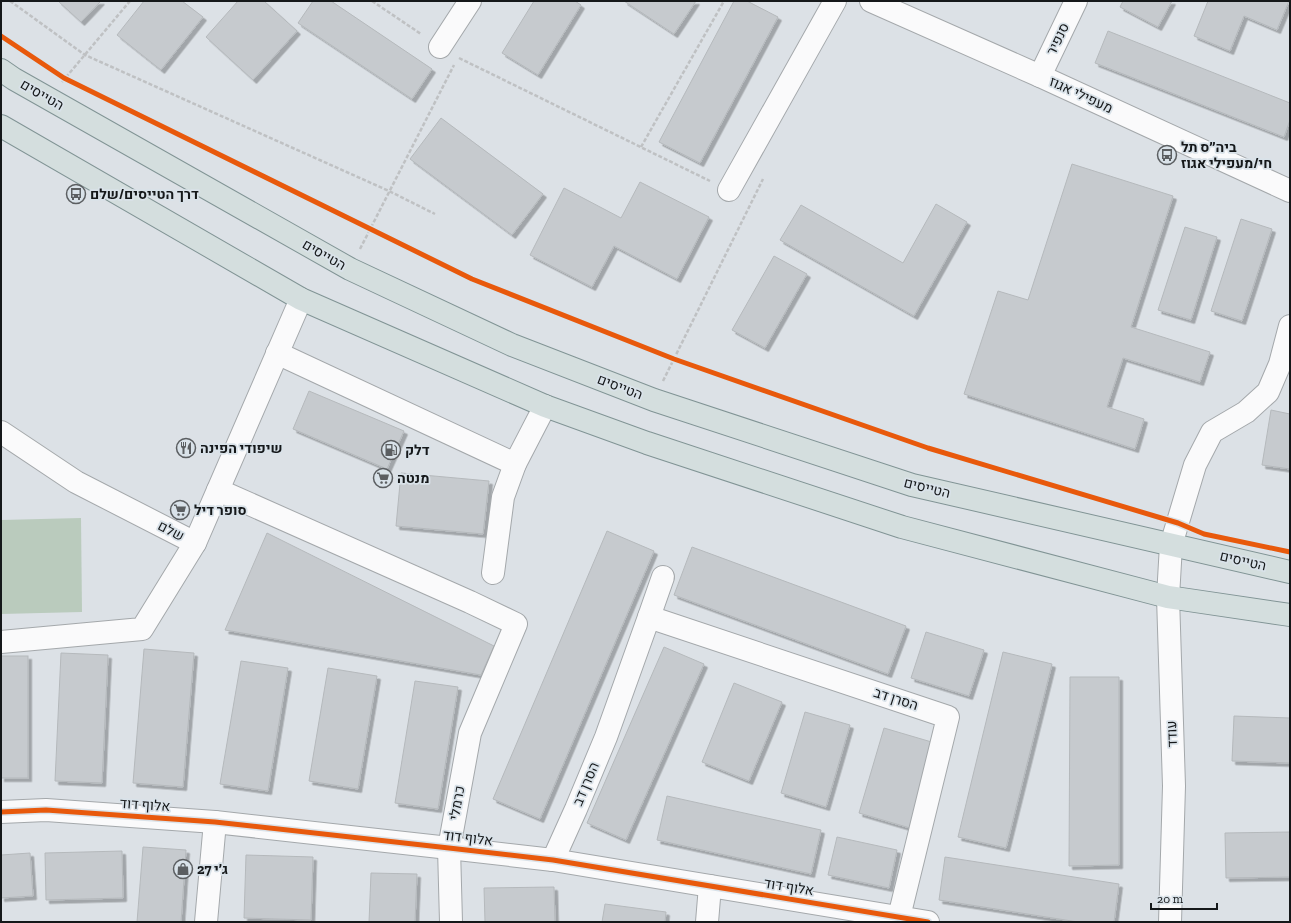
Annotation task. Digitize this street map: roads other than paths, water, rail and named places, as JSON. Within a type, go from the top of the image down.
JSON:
[{"type":"main road","name":"הטייסים","points":[[1,70],[350,270],[512,346],[654,400],[912,485],[1290,572]]},
{"type":"main road","points":[[1,126],[301,299],[545,406],[647,443],[902,527],[1168,597],[1290,615]]},
{"type":"street","points":[[449,52],[470,1]]},
{"type":"street","points":[[730,190],[835,1]]},
{"type":"street","name":"מעפילי אגוז","points":[[871,1],[1040,76],[1290,191]]},
{"type":"street","name":"סנפיר","points":[[1040,76],[1076,1]]},
{"type":"street","name":"שלם","points":[[1,432],[76,482],[195,543],[301,299]]},
{"type":"street","points":[[1171,545],[1195,465],[1212,432],[1246,412],[1268,392],[1280,364],[1290,326]]},
{"type":"street","points":[[277,353],[515,464]]},
{"type":"street","points":[[493,573],[503,497],[515,464],[545,406]]},
{"type":"street","name":"כרמלי","points":[[218,490],[516,624],[470,733],[449,848],[451,922]]},
{"type":"street","points":[[1,642],[142,629],[195,543]]},
{"type":"street","name":"עודד","points":[[1170,922],[1174,786],[1168,597],[1171,545]]},
{"type":"street","name":"הסרן דב","points":[[553,860],[606,737],[663,577]]},
{"type":"street","name":"הסרן דב","points":[[649,616],[948,717],[899,917]]},
{"type":"street","name":"אלוף דוד","points":[[1,812],[46,810],[215,822],[553,860],[925,922]]},
{"type":"street","points":[[206,922],[215,822]]},
{"type":"street","points":[[707,922],[710,886]]},
{"type":"place","name":"ביה״ס תל חי/מעפילי אגוז","points":[[1167,155]]},
{"type":"place","name":"דרך הטייסים/שלם","points":[[76,194]]},
{"type":"place","name":"שיפודי הפינה","points":[[186,448]]},
{"type":"place","name":"דלק","points":[[391,450]]},
{"type":"place","name":"מנטה","points":[[383,478]]},
{"type":"place","name":"סופר דיל","points":[[180,510]]},
{"type":"place","name":"ג׳י 27","points":[[183,869]]}]
